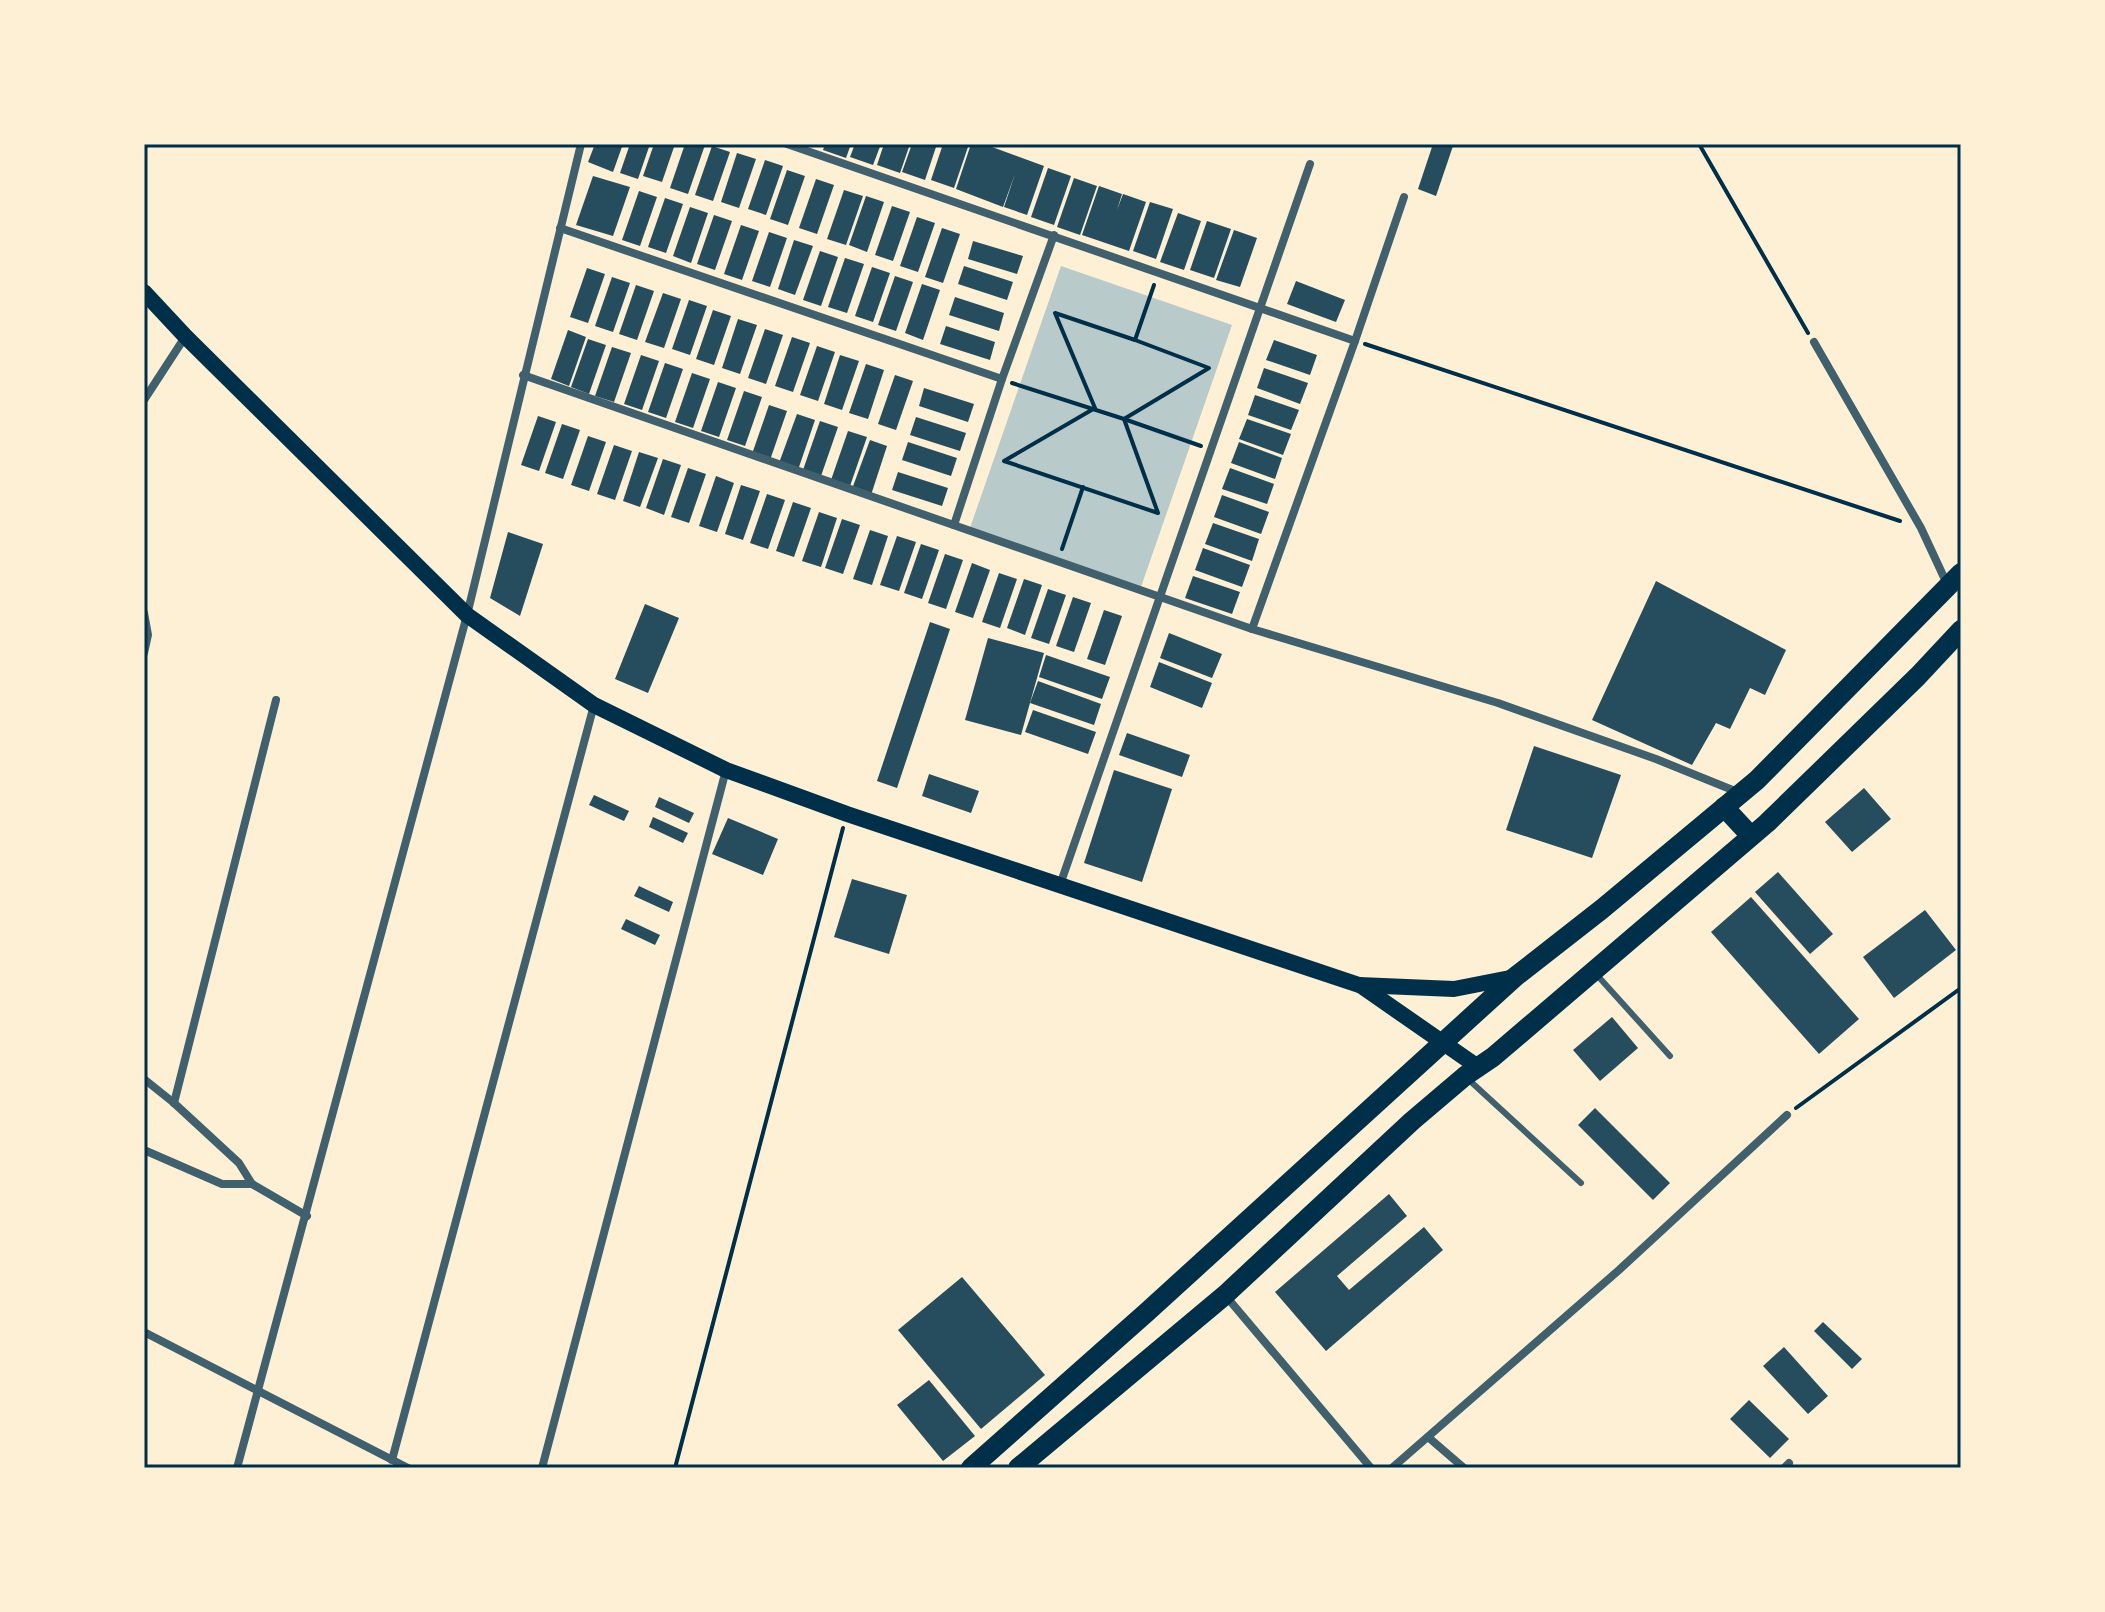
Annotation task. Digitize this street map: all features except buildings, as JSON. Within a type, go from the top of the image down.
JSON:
[{"type":"main road","points":[[144,292],[467,615],[594,705],[726,770],[847,814],[1359,985],[1454,989],[1515,977]]},
{"type":"main road","points":[[971,1468],[1515,977],[1741,794],[1955,580]]},
{"type":"main road","points":[[1020,1467],[1225,1295],[1412,1121],[1751,836],[1918,676],[1961,630]]},
{"type":"main road","points":[[1724,807],[1751,836]]},
{"type":"main road","points":[[1359,985],[1443,1043],[1472,1072]]},
{"type":"main road","points":[[1147,1312],[1175,1338]]},
{"type":"street","points":[[237,1468],[467,615],[581,144]]},
{"type":"street","points":[[787,144],[1355,341]]},
{"type":"street","points":[[1060,886],[1310,164]]},
{"type":"street","points":[[1252,629],[1404,197]]},
{"type":"street","points":[[560,228],[1002,379]]},
{"type":"street","points":[[954,525],[1054,235]]},
{"type":"street","points":[[144,400],[186,337]]},
{"type":"street","points":[[1814,342],[1921,528],[1955,580]]},
{"type":"street","points":[[523,375],[1252,629],[1498,703],[1656,759],[1741,794]]},
{"type":"street","points":[[144,613],[148,635],[144,653]]},
{"type":"street","points":[[174,1103],[276,700]]},
{"type":"street","points":[[392,1460],[594,705]]},
{"type":"street","points":[[534,1468],[543,1463],[726,770]]},
{"type":"street","points":[[144,1079],[239,1163],[252,1184],[307,1216]]},
{"type":"street","points":[[1392,1468],[1619,1270],[1787,1115]]},
{"type":"street","points":[[144,1150],[222,1184],[252,1184]]},
{"type":"street","points":[[1225,1295],[1371,1468]]},
{"type":"street","points":[[144,1332],[408,1468]]},
{"type":"street","points":[[1428,1437],[1464,1468]]},
{"type":"lane","points":[[1593,971],[1670,1056]]},
{"type":"lane","points":[[1472,1072],[1581,1183]]},
{"type":"path","points":[[1699,144],[1814,342]]},
{"type":"path","points":[[1135,340],[1158,272]]},
{"type":"path","points":[[1095,408],[1055,313],[1209,368],[1124,419]]},
{"type":"path","points":[[1355,341],[1921,528]]},
{"type":"path","points":[[1002,379],[1209,448]]},
{"type":"path","points":[[1095,408],[1004,461],[1158,513],[1124,419]]},
{"type":"path","points":[[1058,561],[1083,487]]},
{"type":"path","points":[[675,1468],[847,814]]},
{"type":"path","points":[[1787,1115],[1859,1059],[1961,988]]},
{"type":"shaded area","points":[[1061,266],[1232,325],[1141,587],[970,528]]}]
